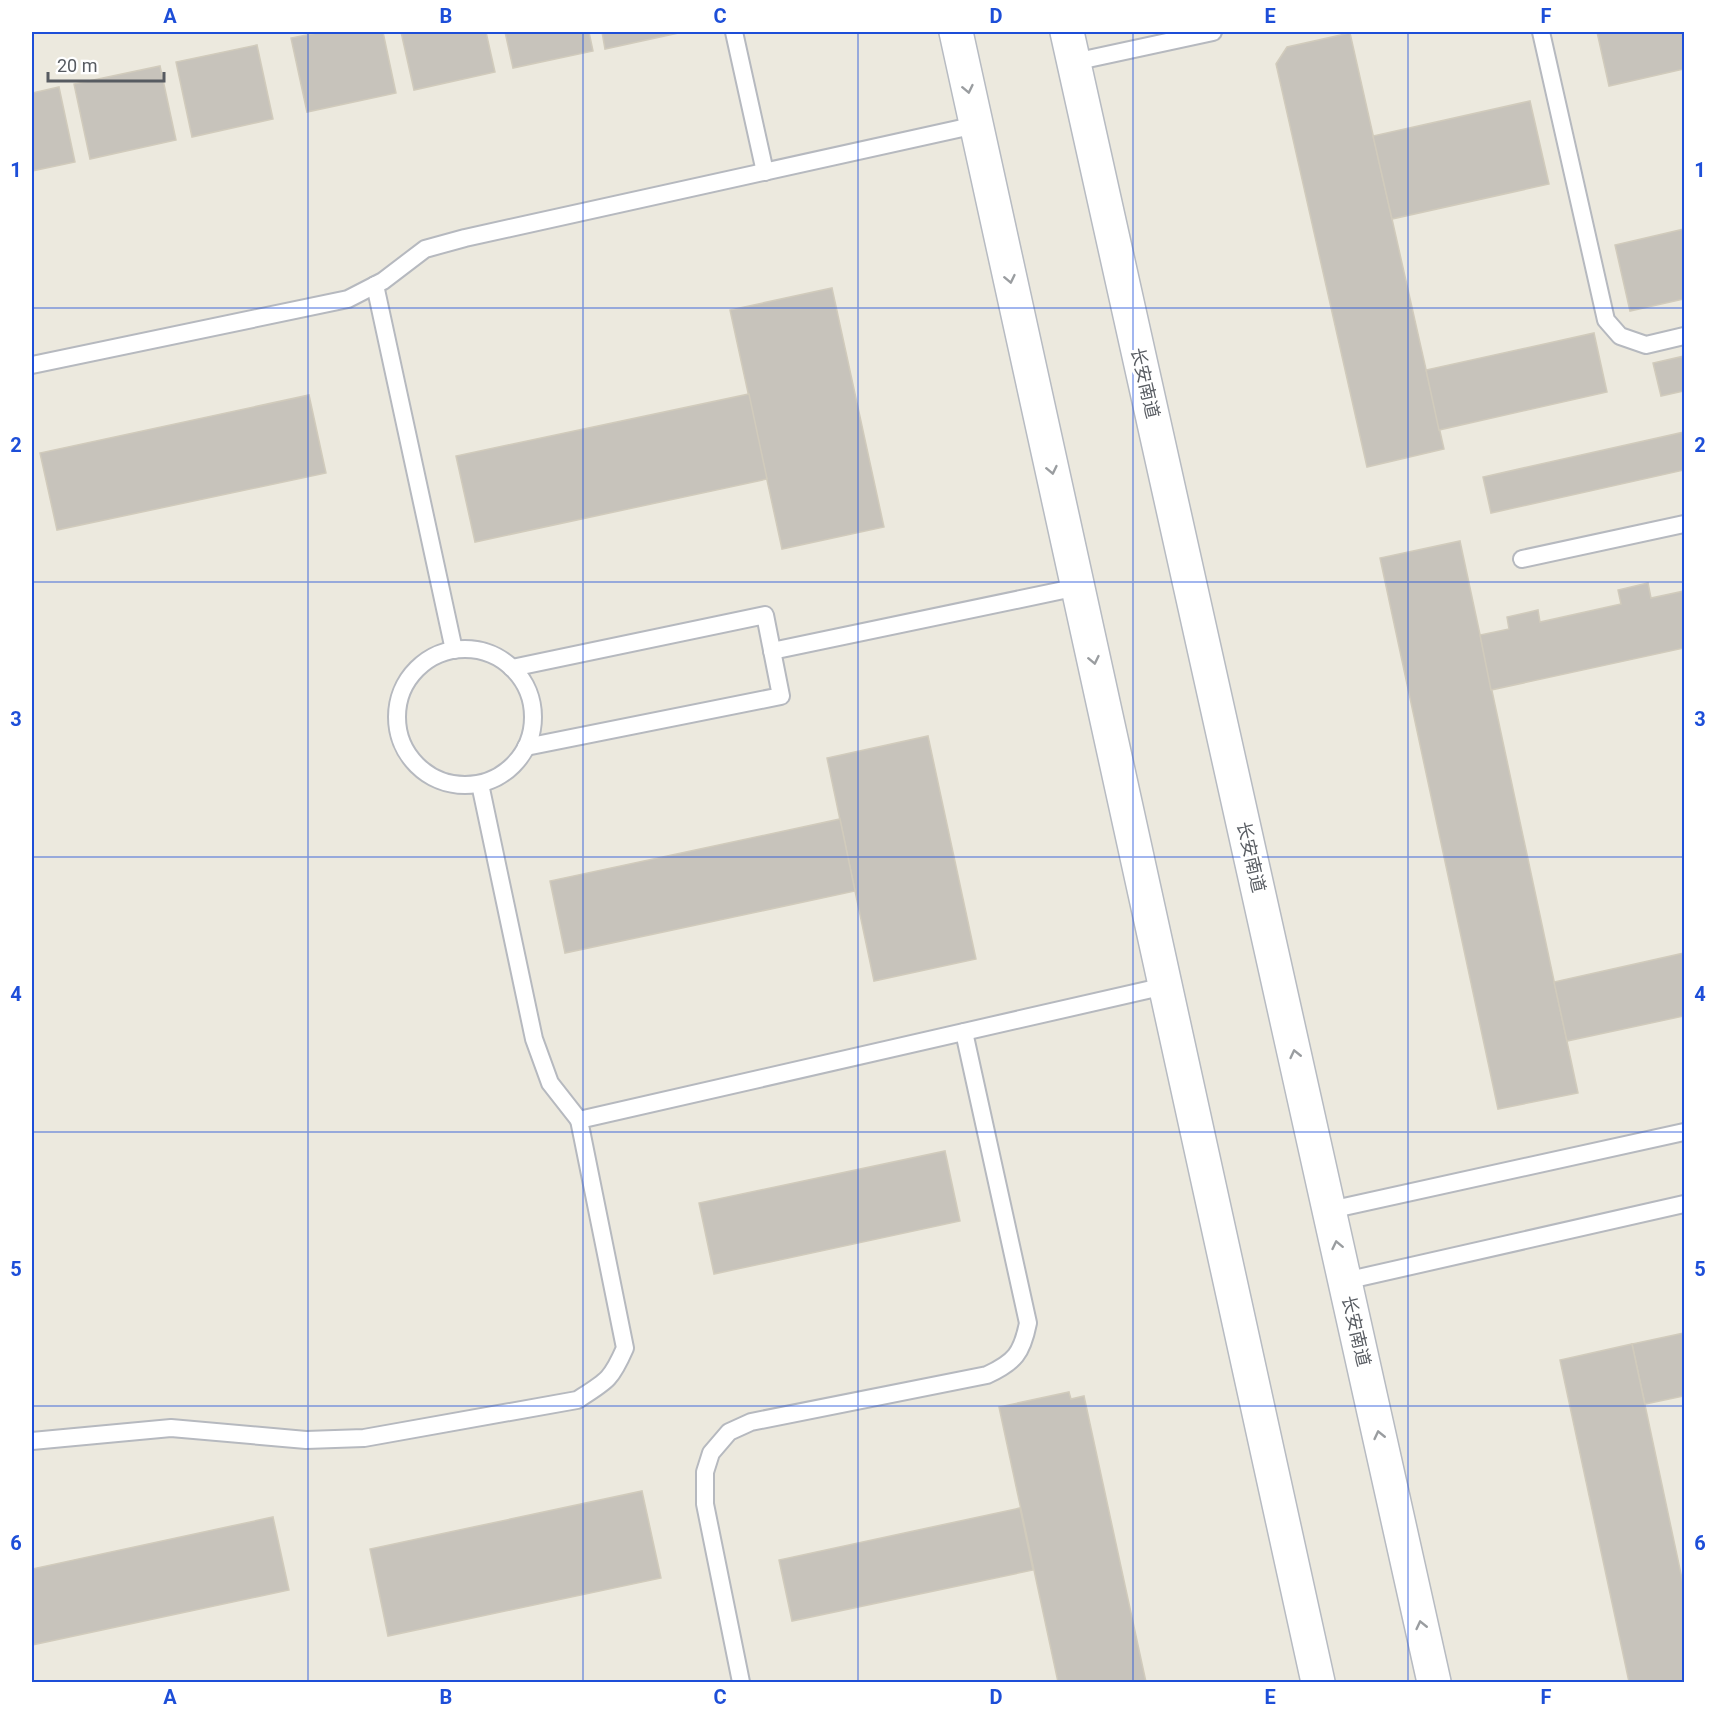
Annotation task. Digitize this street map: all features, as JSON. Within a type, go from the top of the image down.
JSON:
[{"type":"main road","points":[[956,32],[1318,1683]]},
{"type":"main road","name":"长安南道","points":[[1070,47],[1434,1683]]},
{"type":"lane","points":[[734,32],[765,172]]},
{"type":"lane","points":[[1070,47],[1213,32]]},
{"type":"lane","points":[[1541,32],[1606,320],[1620,336],[1646,345],[1684,336]]},
{"type":"lane","points":[[32,365],[348,299],[383,281],[425,249],[465,238],[976,125]]},
{"type":"lane","points":[[375,285],[454,650]]},
{"type":"lane","points":[[1522,559],[1684,524]]},
{"type":"lane","points":[[772,651],[1077,587]]},
{"type":"lane","points":[[512,668],[765,615],[781,696],[526,747]]},
{"type":"lane","points":[[473,649],[491,655],[512,668],[521,677],[534,711],[532,729],[526,747],[514,765],[498,777],[480,784],[459,785],[431,775],[409,756],[400,737],[398,708],[408,681],[420,666],[435,656],[454,650],[473,649]]},
{"type":"lane","points":[[32,1442],[171,1428],[306,1440],[364,1438],[577,1400],[606,1382],[614,1373],[626,1348],[579,1120],[550,1083],[534,1039],[480,784]]},
{"type":"lane","points":[[579,1120],[1165,986]]},
{"type":"lane","points":[[741,1683],[705,1504],[705,1472],[711,1453],[729,1432],[750,1422],[987,1375],[1008,1365],[1024,1343],[1028,1323],[964,1032]]},
{"type":"lane","points":[[1330,1210],[1684,1132]]},
{"type":"lane","points":[[1345,1281],[1684,1204]]},
{"type":"building","points":[[322,32],[383,32],[396,93],[307,112],[291,38]]},
{"type":"building","points":[[401,32],[486,32],[495,72],[414,90]]},
{"type":"building","points":[[505,32],[589,32],[593,51],[513,68]]},
{"type":"building","points":[[602,32],[683,32],[605,49]]},
{"type":"building","points":[[1597,32],[1684,32],[1684,69],[1609,86]]},
{"type":"building","points":[[1350,33],[1444,449],[1367,467],[1276,64],[1287,47]]},
{"type":"building","points":[[257,45],[273,119],[192,137],[176,62]]},
{"type":"building","points":[[160,66],[176,140],[90,159],[74,84]]},
{"type":"building","points":[[59,87],[75,162],[32,171],[32,93]]},
{"type":"building","points":[[1530,101],[1549,184],[1392,219],[1373,136]]},
{"type":"building","points":[[1684,229],[1684,299],[1630,311],[1615,245]]},
{"type":"building","points":[[832,288],[884,527],[782,549],[730,310]]},
{"type":"building","points":[[1594,333],[1607,392],[1439,430],[1426,370]]},
{"type":"building","points":[[1684,356],[1684,391],[1661,396],[1653,363]]},
{"type":"building","points":[[749,394],[767,479],[475,542],[456,456]]},
{"type":"building","points":[[309,395],[326,473],[57,530],[40,453]]},
{"type":"building","points":[[1684,432],[1684,470],[1491,513],[1483,477]]},
{"type":"building","points":[[1460,541],[1578,1093],[1498,1109],[1380,558]]},
{"type":"building","points":[[1648,583],[1651,598],[1684,591],[1684,648],[1491,690],[1480,635],[1509,629],[1507,617],[1538,610],[1540,622],[1621,604],[1618,590]]},
{"type":"building","points":[[928,736],[976,959],[874,981],[827,758]]},
{"type":"building","points":[[840,819],[855,891],[565,953],[550,881]]},
{"type":"building","points":[[1684,953],[1684,1016],[1567,1041],[1554,982]]},
{"type":"building","points":[[945,1151],[960,1221],[714,1274],[699,1203]]},
{"type":"building","points":[[1684,1333],[1684,1396],[1645,1404],[1632,1344]]},
{"type":"building","points":[[1632,1344],[1684,1588],[1684,1682],[1629,1682],[1560,1360]]},
{"type":"building","points":[[1069,1392],[1071,1399],[1084,1396],[1146,1682],[1058,1682],[999,1407]]},
{"type":"building","points":[[642,1491],[661,1578],[388,1636],[370,1549]]},
{"type":"building","points":[[1020,1508],[1033,1570],[792,1621],[779,1560]]},
{"type":"building","points":[[273,1517],[289,1590],[32,1645],[32,1569]]}]
